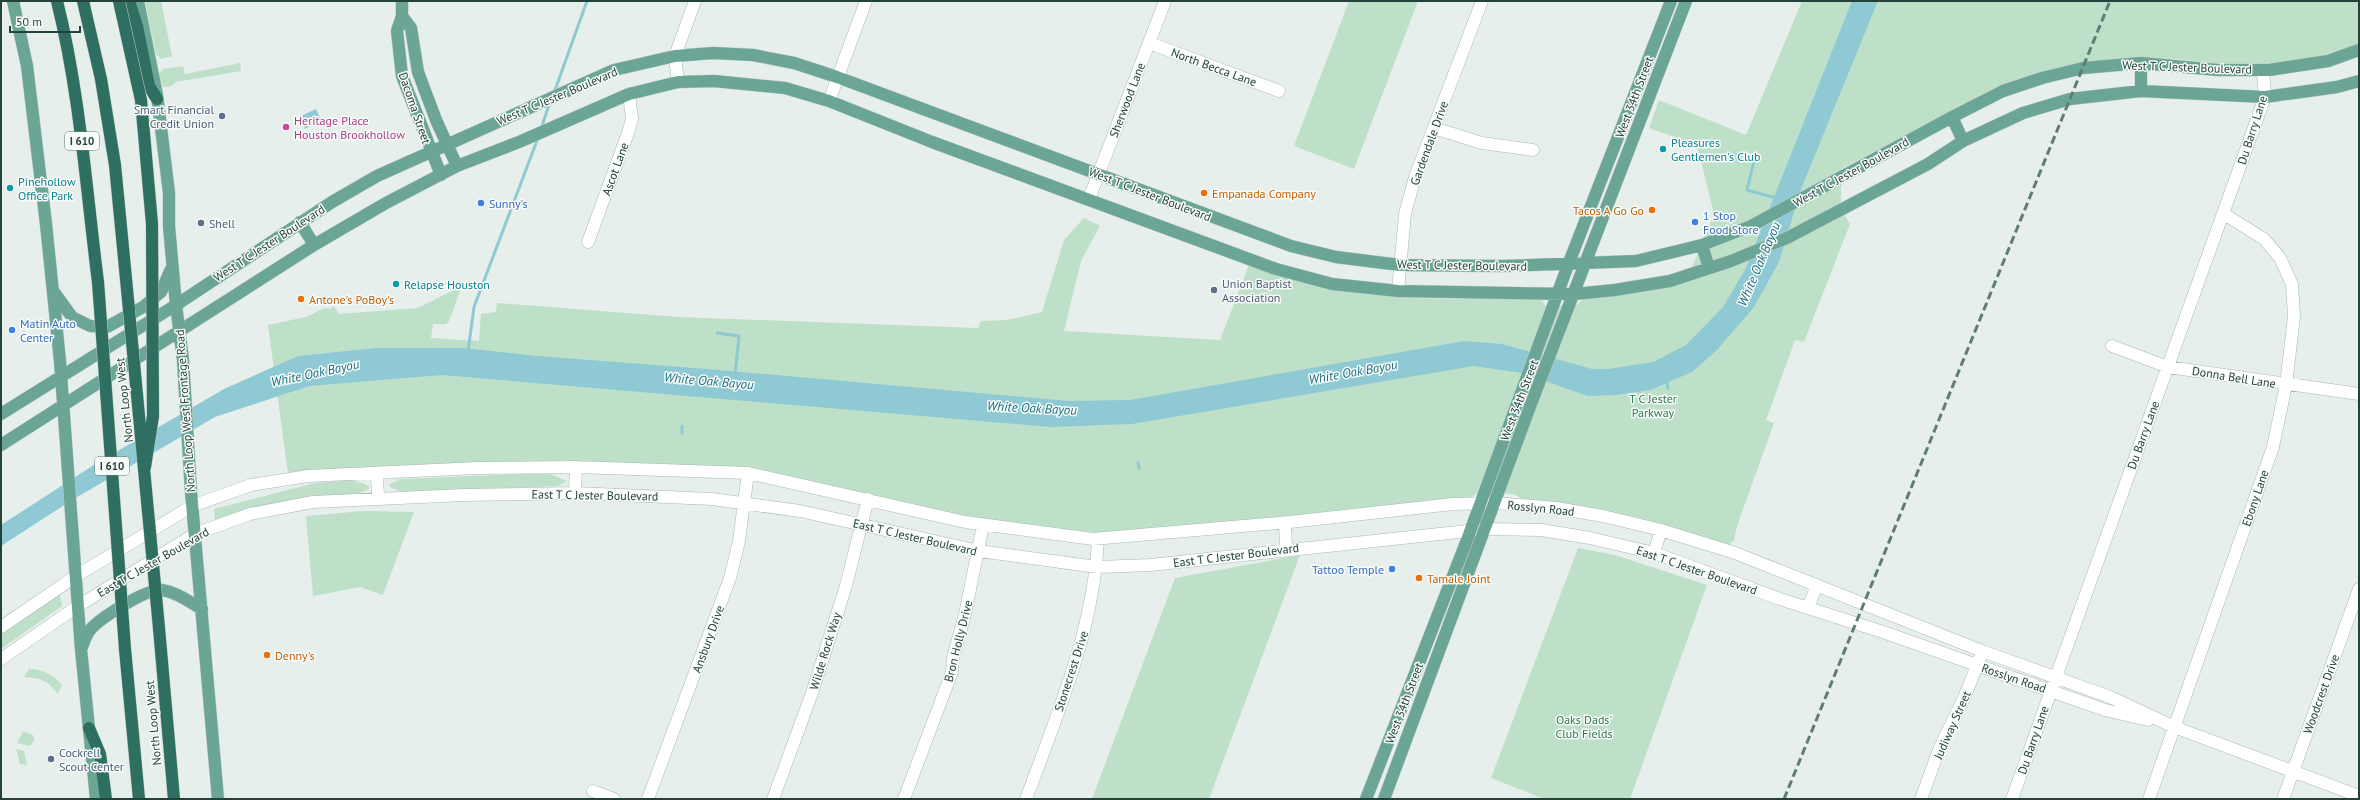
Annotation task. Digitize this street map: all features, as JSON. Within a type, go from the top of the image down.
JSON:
[{"type":"highway","name":"North Loop West","points":[[57,1],[65,31],[81,134],[98,282],[125,649],[140,799]]},
{"type":"highway","name":"North Loop West","points":[[83,1],[101,79],[115,165],[145,467],[174,799]]},
{"type":"highway","points":[[119,1],[141,100],[152,224],[153,416],[145,467]]},
{"type":"highway","points":[[129,1],[138,26],[149,86],[157,98]]},
{"type":"highway","points":[[89,728],[100,754],[106,799]]},
{"type":"main road","points":[[13,1],[27,66],[36,126],[61,376],[81,649],[96,799]]},
{"type":"main road","name":"North Loop West Frontage Road","points":[[138,1],[157,98],[169,193],[172,265],[183,360],[192,506],[218,799]]},
{"type":"main road","name":"Dacoma Street","points":[[402,1],[402,16],[397,31],[402,76],[440,175]]},
{"type":"main road","name":"West 34th Street","points":[[1366,799],[1470,532],[1568,265],[1671,1]]},
{"type":"main road","name":"West 34th Street","points":[[1384,799],[1486,529],[1531,404],[1562,327],[1686,1]]},
{"type":"main road","name":"Dacoma Street","points":[[402,16],[411,28],[418,72],[447,144],[458,166]]},
{"type":"main road","name":"West T C Jester Boulevard","points":[[1,414],[176,305],[300,222],[377,176],[532,105],[614,70],[675,56],[713,53],[753,55],[794,63],[837,77],[1291,246],[1336,257],[1400,265],[1568,265],[1636,261],[1702,245],[1751,226],[2003,91],[2042,78],[2083,68],[2141,63],[2218,70],[2263,70],[2328,61],[2359,50]]},
{"type":"main road","points":[[2141,63],[2141,91]]},
{"type":"main road","points":[[1,445],[63,404],[179,333],[314,245],[386,203],[458,166],[519,142],[563,121],[629,94],[678,82],[714,81],[785,88],[829,101],[932,142],[1276,269],[1332,284],[1398,291],[1574,294],[1615,290],[1670,281],[1731,261],[1787,238],[1928,164],[1963,141],[2023,113],[2070,99],[2141,91],[2265,98],[2337,87],[2359,81]]},
{"type":"main road","points":[[1952,117],[1963,141]]},
{"type":"main road","points":[[300,222],[314,245]]},
{"type":"main road","points":[[1702,245],[1709,268]]},
{"type":"main road","points":[[53,291],[72,317],[90,326],[107,327],[143,307],[161,292],[172,265]]},
{"type":"main road","points":[[81,649],[90,630],[99,621],[148,592],[161,590],[175,593],[202,609]]},
{"type":"main road","points":[[1414,676],[1428,682]]},
{"type":"street","points":[[678,82],[675,56],[695,1]]},
{"type":"street","points":[[829,101],[866,1]]},
{"type":"street","name":"Sherwood Lane","points":[[1089,199],[1165,1]]},
{"type":"street","name":"Gardendale Drive","points":[[1398,291],[1405,214],[1415,178],[1482,1]]},
{"type":"street","name":"North Becca Lane","points":[[1149,43],[1279,91]]},
{"type":"street","name":"Du Barry Lane","points":[[2012,799],[2055,676],[2265,98],[2263,70]]},
{"type":"street","name":"Ascot Lane","points":[[588,242],[632,119],[629,94]]},
{"type":"street","points":[[1434,128],[1482,143],[1533,150]]},
{"type":"street","name":"Ebony Lane","points":[[2149,799],[2273,447],[2286,385],[2294,316],[2292,284],[2280,258],[2264,239],[2224,214]]},
{"type":"street","name":"Donna Bell Lane","points":[[2112,346],[2168,367],[2286,385],[2359,394]]},
{"type":"street","points":[[1,627],[76,576],[192,506],[242,488],[278,480],[377,472],[576,466],[748,473],[983,525],[1098,539],[1285,523],[1453,504],[1495,503]]},
{"type":"street","points":[[575,493],[576,466]]},
{"type":"street","points":[[377,472],[378,498]]},
{"type":"street","name":"Ansbury Drive","points":[[648,799],[730,578],[748,473]]},
{"type":"street","name":"East T C Jester Boulevard","points":[[1,659],[78,606],[195,534],[238,517],[270,508],[313,502],[378,498],[575,493],[675,497],[744,503],[800,511],[978,551],[1097,567],[1150,565],[1286,549],[1470,532],[1486,529],[1540,530],[1590,538],[1654,553],[1856,624]]},
{"type":"street","name":"Wilde Rock Way","points":[[773,799],[812,693],[845,589],[868,499]]},
{"type":"street","name":"Rosslyn Road","points":[[1495,503],[1586,513]]},
{"type":"street","name":"East T C Jester Boulevard","points":[[1586,513],[1661,530],[1735,553],[1864,603]]},
{"type":"street","points":[[1285,523],[1286,549]]},
{"type":"street","name":"Bron Holly Drive","points":[[904,799],[952,672],[953,658],[965,614],[983,525]]},
{"type":"street","points":[[1654,553],[1661,530]]},
{"type":"street","name":"Stonecrest Drive","points":[[1026,799],[1072,673],[1086,626],[1097,567],[1098,539]]},
{"type":"street","points":[[1808,608],[1817,585]]},
{"type":"street","name":"Woodcrest Drive","points":[[2283,799],[2359,589]]},
{"type":"street","name":"Rosslyn Road","points":[[1864,603],[1982,651],[2110,697],[2174,727],[2359,796]]},
{"type":"street","name":"Rosslyn Road","points":[[1856,624],[2105,710],[2174,727]]},
{"type":"street","name":"Judiway Street","points":[[1921,799],[1940,747],[1964,698],[1982,651]]},
{"type":"street","points":[[593,791],[614,799]]},
{"type":"green space","points":[[145,1],[161,1],[172,56],[161,59],[156,54]]},
{"type":"green space","points":[[1349,1],[1418,1],[1354,169],[1294,146]]},
{"type":"green space","name":"T C Jester Parkway","points":[[1802,1],[2359,1],[2359,45],[2316,57],[2264,65],[2229,65],[2177,59],[2141,58],[1980,96],[1841,169],[1841,215],[1845,216],[1850,224],[1804,342],[1795,340],[1766,420],[1774,423],[1737,526],[1734,540],[1729,545],[1640,518],[1577,505],[1523,499],[1513,494],[1478,492],[1472,497],[1111,535],[1017,527],[729,470],[288,474],[268,325],[306,317],[325,308],[330,309],[334,306],[339,314],[418,308],[462,286],[449,321],[446,324],[433,324],[431,338],[479,341],[481,314],[496,312],[497,303],[678,317],[978,328],[981,321],[1007,320],[1042,312],[1064,240],[1084,218],[1100,226],[1081,261],[1064,331],[1220,340],[1249,265],[1297,280],[1346,291],[1394,297],[1443,299],[1541,298],[1546,307],[1577,305],[1583,299],[1649,291],[1686,282],[1714,214],[1697,145],[1649,128],[1659,100],[1746,135]]},
{"type":"green space","points":[[240,63],[241,71],[176,82],[170,87],[163,87],[159,74],[163,69],[183,66],[185,74]]},
{"type":"green space","points":[[550,474],[567,481],[558,486],[402,492],[390,487],[390,484],[400,479]]},
{"type":"green space","points":[[350,480],[365,484],[370,488],[346,497],[317,497],[272,504],[238,512],[215,520],[214,509],[315,483]]},
{"type":"green space","points":[[362,511],[414,512],[383,595],[360,587],[313,596],[306,516]]},
{"type":"green space","name":"Oaks Dads' Club Fields","points":[[1578,548],[1615,555],[1707,585],[1630,799],[1544,799],[1491,778]]},
{"type":"green space","points":[[1300,555],[1209,799],[1092,799],[1175,578]]},
{"type":"green space","points":[[60,595],[62,606],[1,649],[1,634]]},
{"type":"green space","points":[[29,669],[43,671],[55,678],[62,685],[58,694],[49,684],[40,679],[24,677]]},
{"type":"green space","points":[[23,731],[33,735],[34,741],[30,746],[17,743]]},
{"type":"green space","points":[[16,749],[24,751],[27,765],[20,764]]},
{"type":"water","name":"White Oak Bayou","points":[[1852,1],[1878,1],[1801,189],[1779,262],[1754,307],[1716,351],[1692,372],[1650,390],[1616,395],[1588,396],[1522,373],[1474,366],[1132,424],[1051,427],[442,375],[309,386],[215,417],[72,500],[1,546],[1,525],[97,463],[224,389],[298,356],[376,348],[463,348],[537,356],[707,369],[1069,401],[1130,400],[1464,341],[1502,344],[1592,369],[1608,369],[1653,362],[1686,345],[1723,307],[1745,270]]},
{"type":"water","points":[[316,109],[321,120],[305,129],[301,120],[303,115]]},
{"type":"waterway","points":[[554,93],[587,1]]},
{"type":"waterway","points":[[541,129],[550,102]]},
{"type":"waterway","points":[[468,352],[474,307],[538,138]]},
{"type":"waterway","points":[[1754,161],[1747,190],[1776,198]]},
{"type":"waterway","name":"White Oak Bayou","points":[[717,333],[739,336],[735,375]]},
{"type":"waterway","points":[[1666,380],[1668,388]]},
{"type":"waterway","points":[[682,426],[682,433]]},
{"type":"waterway","points":[[1138,463],[1139,468]]},
{"type":"railway","points":[[1784,799],[2110,1]]},
{"type":"place","name":"Smart Financial Credit Union","points":[[222,116]]},
{"type":"place","name":"Heritage Place Houston Brookhollow","points":[[286,127]]},
{"type":"place","name":"Pleasures Gentlemen's Club","points":[[1663,149]]},
{"type":"place","name":"Pinehollow Office Park","points":[[10,188]]},
{"type":"place","name":"Empanada Company","points":[[1204,193]]},
{"type":"place","name":"Sunny's","points":[[481,203]]},
{"type":"place","name":"Tacos A Go Go","points":[[1652,210]]},
{"type":"place","name":"1 Stop Food Store","points":[[1695,222]]},
{"type":"place","name":"Shell","points":[[201,223]]},
{"type":"place","name":"Relapse Houston","points":[[396,284]]},
{"type":"place","name":"Union Baptist Association","points":[[1214,290]]},
{"type":"place","name":"Antone's PoBoy's","points":[[301,299]]},
{"type":"place","name":"Matin Auto Center","points":[[12,330]]},
{"type":"place","name":"Tattoo Temple","points":[[1392,569]]},
{"type":"place","name":"Tamale Joint","points":[[1419,578]]},
{"type":"place","name":"Denny's","points":[[267,655]]},
{"type":"place","name":"Cockrell Scout Center","points":[[51,759]]}]
